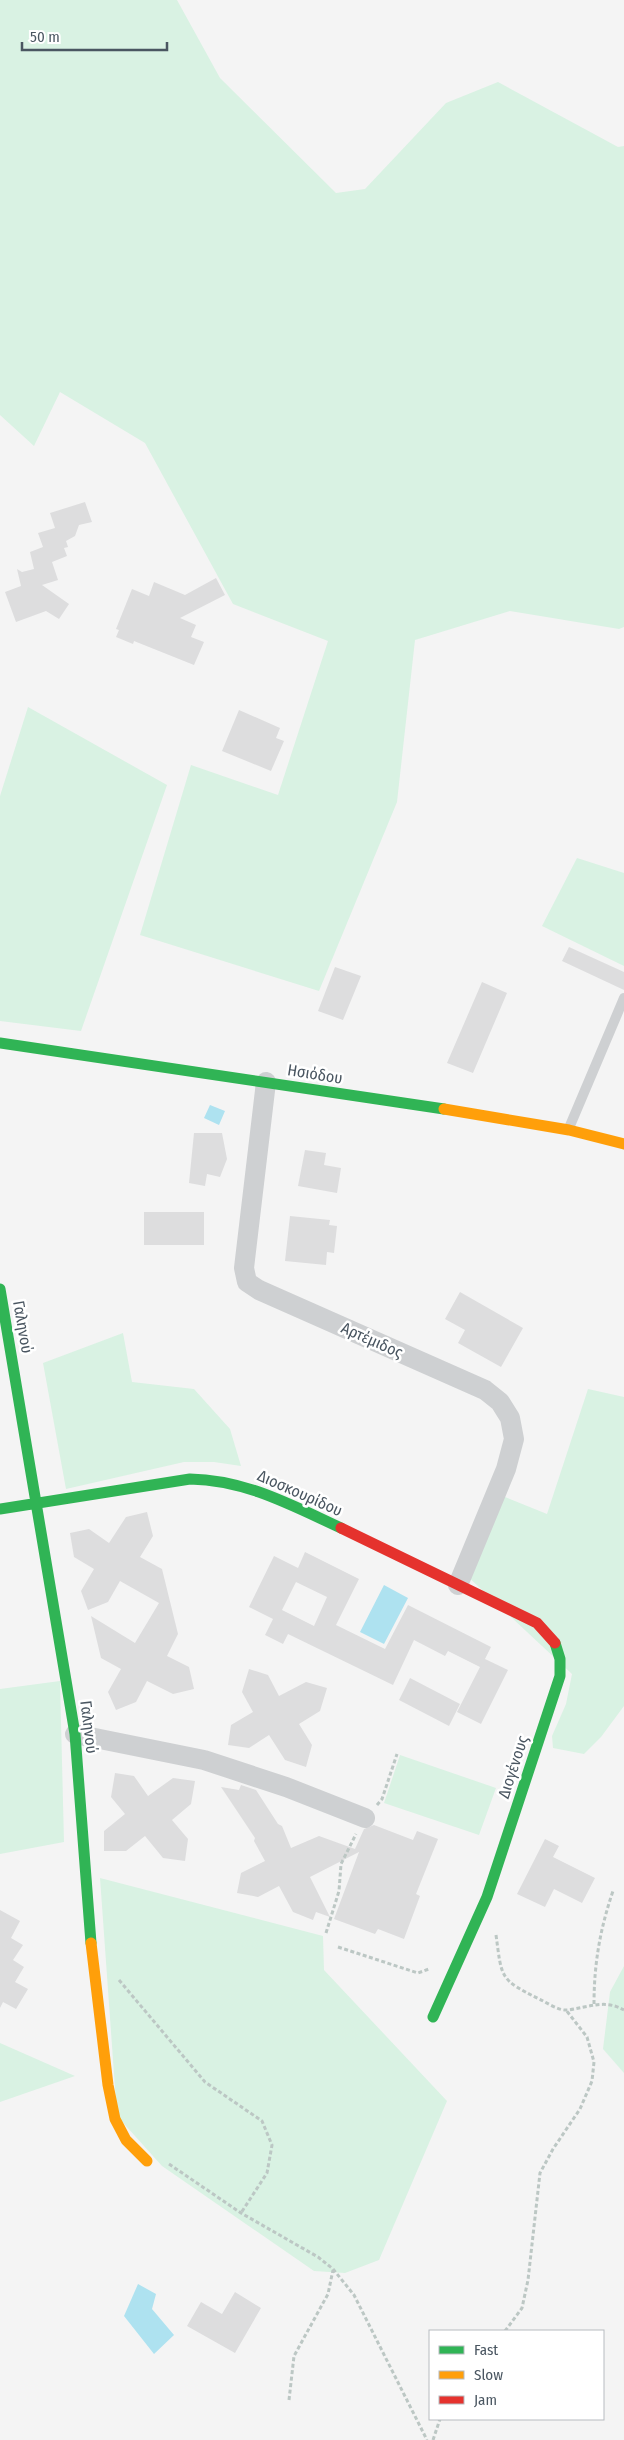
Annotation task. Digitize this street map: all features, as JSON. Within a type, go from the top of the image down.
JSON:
[{"type":"street","name":"Ησιόδου","points":[[0,1042],[569,1130],[624,1144]]},
{"type":"street","name":"Αρτέμιδος","points":[[266,1082],[244,1268],[247,1282],[259,1290],[485,1390],[500,1402],[510,1418],[514,1439],[506,1469],[458,1585]]},
{"type":"street","name":"Γαληνού","points":[[0,1289],[75,1734],[92,1950],[108,2085],[115,2119],[126,2140],[147,2161]]},
{"type":"street","name":"Διοσκουρίδου","points":[[0,1509],[190,1479],[210,1479],[234,1483],[269,1494],[537,1623],[550,1634],[558,1645]]},
{"type":"street","name":"Διογένους","points":[[434,2017],[487,1897],[560,1676],[561,1659],[558,1645]]},
{"type":"street","points":[[75,1734],[204,1760],[286,1787],[365,1818]]},
{"type":"lane","points":[[569,1130],[573,1116],[624,998]]},
{"type":"path","points":[[326,1933],[339,1892],[341,1864],[365,1818],[382,1799],[396,1754]]},
{"type":"path","points":[[594,2004],[594,1967],[601,1926],[612,1891]]},
{"type":"path","points":[[495,1931],[501,1970],[506,1981],[566,2010],[587,2037],[594,2062],[592,2081],[580,2109],[553,2149],[540,2173],[528,2280],[522,2308],[506,2330]]},
{"type":"path","points":[[338,1947],[418,1973],[433,1967]]},
{"type":"path","points":[[117,1977],[205,2082],[262,2121],[272,2145],[266,2173],[242,2213]]},
{"type":"path","points":[[566,2010],[594,2004],[614,2004],[624,2010]]},
{"type":"path","points":[[147,2161],[163,2160],[242,2213],[318,2258],[333,2269],[354,2295],[427,2440]]},
{"type":"path","points":[[288,2400],[294,2356],[328,2294],[333,2269]]},
{"type":"path","points":[[433,2440],[440,2420]]},
{"type":"green space","points":[[0,0],[177,0],[220,78],[336,193],[365,189],[446,103],[498,82],[618,147],[624,146],[624,627],[619,629],[510,611],[415,640],[397,802],[319,991],[140,935],[191,765],[278,795],[328,641],[233,604],[145,443],[60,392],[34,446],[0,415]]},
{"type":"green space","points":[[28,707],[167,785],[81,1031],[0,1021],[0,796]]},
{"type":"green space","points":[[577,858],[624,873],[624,966],[542,926]]},
{"type":"green space","points":[[123,1333],[132,1382],[194,1389],[230,1429],[241,1466],[214,1462],[184,1462],[66,1489],[43,1363]]},
{"type":"green space","points":[[588,1389],[624,1397],[624,1706],[601,1737],[584,1754],[553,1748],[552,1736],[566,1704],[572,1674],[464,1573],[500,1495],[547,1514]]},
{"type":"green space","points":[[60,1681],[64,1842],[0,1854],[0,1689]]},
{"type":"green space","points":[[400,1755],[496,1788],[479,1835],[384,1803]]},
{"type":"green space","points":[[100,1878],[323,1936],[324,1970],[447,2101],[379,2260],[345,2273],[314,2271],[162,2166],[117,2116]]},
{"type":"green space","points":[[624,1966],[624,2073],[603,2049],[610,1992]]},
{"type":"green space","points":[[0,2043],[75,2076],[0,2102]]},
{"type":"water","points":[[210,1105],[225,1111],[219,1125],[204,1118]]},
{"type":"water","points":[[384,1585],[408,1598],[384,1644],[360,1632]]},
{"type":"water","points":[[138,2284],[156,2294],[152,2309],[174,2335],[154,2354],[124,2316]]},
{"type":"building","points":[[85,502],[92,522],[79,525],[75,536],[66,541],[68,547],[64,548],[67,556],[52,562],[58,580],[42,585],[69,604],[59,619],[46,611],[16,622],[5,592],[21,586],[17,569],[22,572],[34,569],[30,552],[43,547],[38,533],[55,528],[50,513]]},
{"type":"building","points":[[216,578],[225,595],[180,618],[196,625],[191,637],[204,642],[194,665],[134,641],[133,644],[116,637],[119,630],[116,629],[132,589],[149,596],[154,582],[185,595]]},
{"type":"building","points":[[239,710],[280,728],[276,738],[284,741],[271,771],[222,751]]},
{"type":"building","points":[[569,947],[624,972],[624,990],[562,961]]},
{"type":"building","points":[[335,967],[361,976],[343,1020],[318,1011]]},
{"type":"building","points":[[482,982],[507,993],[473,1073],[447,1063]]},
{"type":"building","points":[[194,1133],[222,1133],[227,1159],[220,1177],[207,1174],[205,1186],[189,1183]]},
{"type":"building","points":[[305,1150],[326,1153],[324,1165],[341,1168],[337,1193],[298,1186]]},
{"type":"building","points":[[144,1212],[204,1212],[204,1245],[144,1245]]},
{"type":"building","points":[[290,1216],[330,1220],[329,1225],[337,1226],[334,1253],[327,1252],[326,1265],[285,1261]]},
{"type":"building","points":[[460,1292],[523,1328],[501,1367],[458,1343],[465,1330],[445,1319]]},
{"type":"building","points":[[147,1512],[153,1536],[140,1557],[162,1569],[178,1634],[167,1656],[189,1667],[194,1689],[173,1694],[147,1681],[136,1702],[116,1710],[108,1692],[121,1669],[101,1658],[91,1616],[135,1643],[159,1603],[120,1581],[108,1602],[88,1610],[81,1591],[94,1569],[74,1557],[70,1533],[89,1529],[109,1543],[126,1517]]},
{"type":"building","points":[[305,1552],[359,1579],[336,1625],[385,1649],[408,1605],[491,1647],[485,1659],[508,1670],[481,1724],[457,1712],[480,1667],[448,1651],[445,1656],[414,1640],[393,1685],[288,1634],[283,1644],[265,1635],[273,1619],[249,1607],[274,1556],[298,1568]],"holes":[[[296,1582],[327,1597],[314,1626],[282,1610]]]},
{"type":"building","points":[[249,1669],[268,1675],[279,1696],[306,1682],[327,1688],[320,1711],[299,1724],[312,1745],[306,1767],[285,1760],[269,1735],[249,1748],[228,1745],[231,1725],[253,1712],[242,1692]]},
{"type":"building","points":[[410,1678],[460,1704],[449,1726],[399,1700]]},
{"type":"building","points":[[115,1773],[134,1776],[148,1796],[173,1778],[195,1781],[191,1804],[172,1820],[188,1839],[185,1861],[163,1858],[145,1836],[126,1851],[104,1851],[104,1831],[125,1814],[111,1797]]},
{"type":"building","points":[[241,1785],[256,1790],[278,1824],[282,1826],[291,1848],[319,1836],[355,1849],[364,1829],[374,1825],[413,1840],[417,1831],[438,1839],[416,1894],[420,1896],[404,1939],[378,1929],[375,1934],[334,1919],[359,1852],[310,1877],[330,1917],[316,1912],[313,1920],[293,1912],[279,1886],[258,1897],[237,1893],[241,1873],[265,1861],[254,1841],[255,1838],[221,1787],[239,1790]]},
{"type":"building","points":[[545,1839],[559,1846],[553,1857],[595,1878],[582,1903],[554,1889],[545,1907],[517,1894]]},
{"type":"building","points":[[0,1910],[20,1921],[11,1938],[23,1945],[13,1960],[24,1967],[15,1982],[28,1989],[16,2009],[3,2002],[0,2008]]},
{"type":"building","points":[[235,2292],[261,2308],[235,2353],[187,2326],[201,2302],[222,2314]]},
{"type":"traffic: fast","points":[[0,1043],[444,1109]]},
{"type":"traffic: fast","points":[[0,1289],[75,1734],[91,1943]]},
{"type":"traffic: fast","points":[[0,1509],[190,1479],[211,1480],[268,1495],[341,1528]]},
{"type":"traffic: fast","points":[[433,2017],[487,1897],[560,1676],[560,1659],[555,1643]]},
{"type":"traffic: slow","points":[[444,1109],[569,1130],[624,1144]]},
{"type":"traffic: slow","points":[[91,1943],[108,2085],[115,2119],[126,2140],[147,2161]]},
{"type":"traffic: jam","points":[[341,1528],[537,1623],[555,1643]]}]
